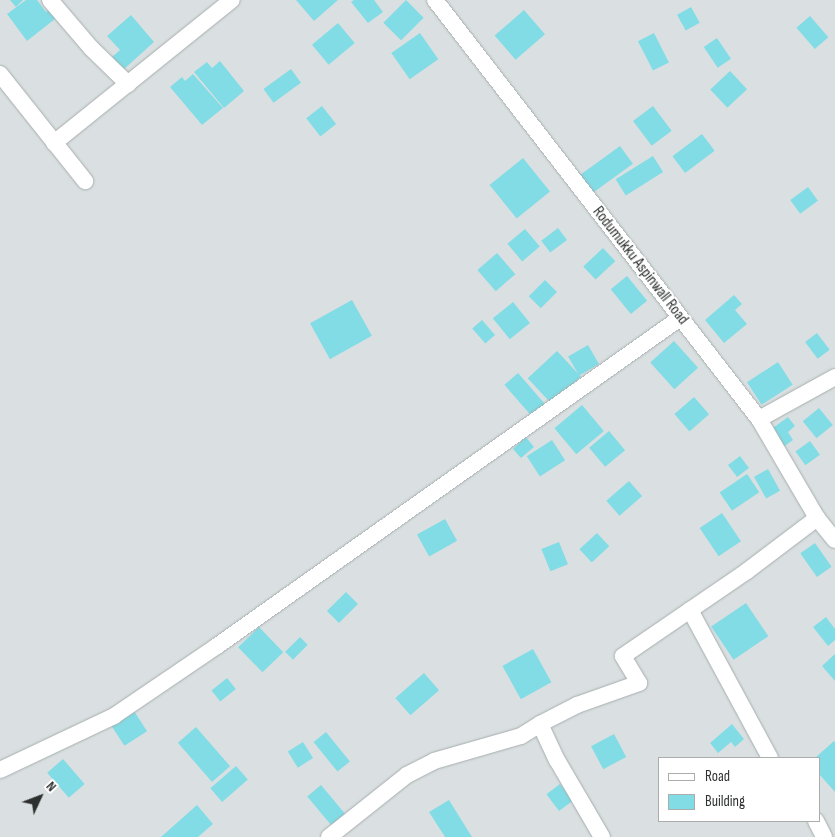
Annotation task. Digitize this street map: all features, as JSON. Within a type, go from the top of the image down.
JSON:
[{"type":"street","points":[[50,0],[91,48],[128,84]]},
{"type":"street","points":[[54,142],[232,0]]},
{"type":"street","name":"Rodumukku Aspinwall Road","points":[[435,0],[759,419],[817,518],[835,540]]},
{"type":"street","points":[[0,74],[85,181]]},
{"type":"street","points":[[0,770],[114,716],[217,646],[680,318]]},
{"type":"street","points":[[759,419],[835,377]]},
{"type":"street","points":[[329,837],[407,775],[434,761],[521,736],[577,705],[639,683],[623,656],[817,518]]},
{"type":"street","points":[[690,610],[769,757]]},
{"type":"street","points":[[540,724],[557,760],[602,837]]},
{"type":"street","points":[[816,822],[824,837]]},
{"type":"building","points":[[10,0],[23,0],[16,7]]},
{"type":"building","points":[[26,0],[37,0],[46,12],[53,6],[60,15],[27,41],[7,14]]},
{"type":"building","points":[[296,0],[338,0],[314,21]]},
{"type":"building","points":[[354,0],[374,0],[383,12],[368,23],[351,2]]},
{"type":"building","points":[[406,0],[424,18],[401,40],[383,23]]},
{"type":"building","points":[[691,7],[700,23],[686,31],[677,15]]},
{"type":"building","points":[[524,10],[545,34],[516,60],[495,36]]},
{"type":"building","points":[[131,15],[154,42],[123,70],[112,57],[120,50],[107,36]]},
{"type":"building","points":[[810,16],[828,37],[815,49],[796,28]]},
{"type":"building","points":[[338,23],[355,43],[329,65],[312,45]]},
{"type":"building","points":[[420,33],[438,59],[410,79],[391,53]]},
{"type":"building","points":[[654,33],[669,62],[653,71],[638,41]]},
{"type":"building","points":[[717,38],[731,59],[718,68],[704,47]]},
{"type":"building","points":[[220,61],[244,91],[224,108],[194,72],[207,62],[212,68]]},
{"type":"building","points":[[291,69],[301,83],[273,103],[263,89]]},
{"type":"building","points":[[730,71],[747,89],[727,108],[710,89]]},
{"type":"building","points":[[193,74],[223,108],[202,125],[170,87],[182,77],[185,81]]},
{"type":"building","points":[[322,106],[336,124],[320,136],[306,118]]},
{"type":"building","points":[[653,106],[672,131],[652,146],[633,121]]},
{"type":"building","points":[[702,134],[715,151],[685,173],[672,156]]},
{"type":"building","points":[[620,146],[633,164],[593,193],[580,175]]},
{"type":"building","points":[[653,156],[663,172],[626,195],[616,179]]},
{"type":"building","points":[[523,158],[550,191],[517,218],[490,185]]},
{"type":"building","points":[[808,187],[818,201],[800,214],[790,200]]},
{"type":"building","points":[[558,228],[567,240],[550,253],[541,241]]},
{"type":"building","points":[[525,229],[540,247],[522,261],[507,244]]},
{"type":"building","points":[[603,248],[615,261],[596,280],[583,266]]},
{"type":"building","points":[[497,253],[515,274],[496,291],[477,270]]},
{"type":"building","points":[[627,276],[647,301],[631,314],[611,289]]},
{"type":"building","points":[[545,280],[557,292],[541,308],[529,296]]},
{"type":"building","points":[[734,295],[742,304],[735,310],[747,324],[724,343],[705,320]]},
{"type":"building","points":[[352,300],[372,336],[330,359],[310,323]]},
{"type":"building","points":[[513,302],[530,323],[510,339],[493,318]]},
{"type":"building","points":[[482,320],[495,335],[485,344],[472,329]]},
{"type":"building","points":[[817,333],[830,350],[818,359],[805,342]]},
{"type":"building","points":[[674,341],[698,368],[674,389],[650,362]]},
{"type":"building","points":[[588,345],[599,364],[579,376],[568,356]]},
{"type":"building","points":[[557,351],[581,377],[552,404],[528,378]]},
{"type":"building","points":[[778,362],[793,385],[762,405],[747,382]]},
{"type":"building","points":[[518,373],[548,407],[534,419],[504,385]]},
{"type":"building","points":[[694,397],[709,414],[689,431],[674,414]]},
{"type":"building","points":[[582,405],[604,431],[576,454],[554,428]]},
{"type":"building","points":[[819,408],[833,425],[817,438],[803,421]]},
{"type":"building","points":[[788,417],[795,426],[788,432],[793,440],[782,448],[770,430]]},
{"type":"building","points":[[520,430],[534,447],[521,458],[513,449],[525,438],[506,451]]},
{"type":"building","points":[[609,431],[625,450],[605,467],[589,448]]},
{"type":"building","points":[[552,440],[565,460],[540,476],[527,456]]},
{"type":"building","points":[[810,441],[820,455],[805,465],[795,452]]},
{"type":"building","points":[[740,456],[749,468],[737,477],[728,465]]},
{"type":"building","points":[[768,469],[780,491],[766,499],[754,477]]},
{"type":"building","points":[[747,474],[759,492],[732,511],[720,492]]},
{"type":"building","points":[[629,481],[642,496],[619,516],[606,501]]},
{"type":"building","points":[[722,513],[741,541],[719,556],[700,528]]},
{"type":"building","points":[[445,519],[457,541],[429,556],[417,535]]},
{"type":"building","points":[[597,533],[609,546],[592,563],[579,549]]},
{"type":"building","points":[[559,542],[568,564],[550,571],[541,549]]},
{"type":"building","points":[[815,543],[832,567],[817,577],[800,553]]},
{"type":"building","points":[[346,592],[358,604],[339,623],[327,611]]},
{"type":"building","points":[[746,603],[768,636],[734,660],[711,626]]},
{"type":"building","points":[[826,617],[835,629],[835,640],[828,646],[813,627]]},
{"type":"building","points":[[259,627],[283,652],[262,672],[238,647]]},
{"type":"building","points":[[300,637],[308,645],[293,660],[285,652]]},
{"type":"building","points":[[533,649],[551,682],[521,699],[502,666]]},
{"type":"building","points":[[835,654],[835,681],[822,666]]},
{"type":"building","points":[[424,673],[439,690],[410,715],[395,698]]},
{"type":"building","points":[[227,678],[236,689],[220,701],[211,691]]},
{"type":"building","points":[[134,711],[147,731],[124,746],[111,726]]},
{"type":"building","points":[[732,724],[744,739],[735,747],[731,742],[718,753],[710,743]]},
{"type":"building","points":[[196,727],[230,766],[212,782],[178,743]]},
{"type":"building","points":[[326,732],[350,762],[337,772],[314,742]]},
{"type":"building","points":[[614,734],[626,757],[603,769],[591,746]]},
{"type":"building","points":[[303,742],[313,758],[298,768],[288,752]]},
{"type":"building","points":[[835,742],[835,792],[820,775],[820,757],[816,757]]},
{"type":"building","points":[[63,759],[85,784],[69,798],[47,773]]},
{"type":"building","points":[[236,766],[248,780],[222,802],[210,788]]},
{"type":"building","points":[[560,784],[573,801],[559,811],[546,794]]},
{"type":"building","points":[[321,785],[348,817],[334,829],[307,797]]},
{"type":"building","points":[[449,800],[472,837],[445,837],[429,812]]},
{"type":"building","points":[[197,805],[213,824],[198,837],[161,837]]}]
